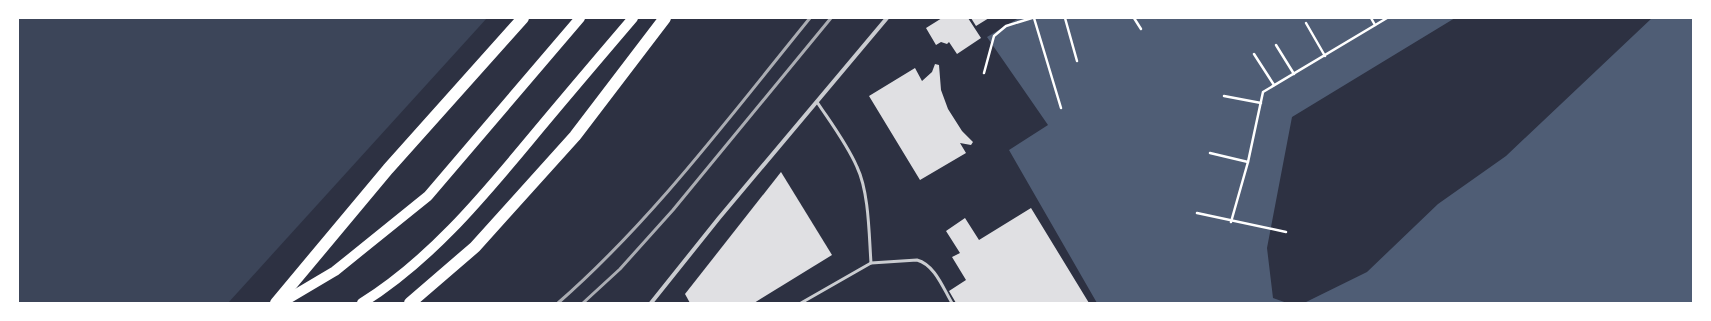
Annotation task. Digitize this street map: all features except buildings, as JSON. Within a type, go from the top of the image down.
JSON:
[{"type":"highway","points":[[276,303],[388,169],[523,18]]},
{"type":"highway","points":[[410,303],[475,247],[575,136],[665,18]]},
{"type":"main road","points":[[281,303],[335,272],[428,196],[580,18]]},
{"type":"main road","points":[[362,303],[384,290],[450,231],[500,176],[633,18]]},
{"type":"street","points":[[651,303],[719,218],[887,18]]},
{"type":"lane","points":[[817,102],[858,168],[865,198],[871,263]]},
{"type":"lane","points":[[801,303],[871,263],[917,260],[924,262],[930,267],[952,303]]},
{"type":"path","points":[[984,73],[994,36],[1006,26],[1033,18],[1061,108]]},
{"type":"path","points":[[1065,18],[1077,61]]},
{"type":"path","points":[[1134,18],[1141,29]]},
{"type":"path","points":[[1371,18],[1375,25]]},
{"type":"path","points":[[1231,222],[1248,162],[1263,92],[1387,18]]},
{"type":"path","points":[[1306,23],[1325,56]]},
{"type":"path","points":[[1276,45],[1294,74]]},
{"type":"path","points":[[1254,54],[1274,85]]},
{"type":"path","points":[[1224,96],[1261,103]]},
{"type":"path","points":[[1210,153],[1248,162]]},
{"type":"path","points":[[1197,213],[1231,222],[1286,232]]},
{"type":"shaded area","points":[[18,18],[487,18],[228,303],[18,303]]},
{"type":"shaded area","points":[[1019,18],[1455,18],[1292,117],[1267,248],[1273,298],[1287,303],[1097,303],[1009,150],[1048,125],[987,37]]},
{"type":"shaded area","points":[[1652,18],[1693,18],[1693,303],[1304,303],[1367,272],[1438,204],[1506,156]]},
{"type":"railway","points":[[558,303],[626,238],[690,166],[810,18]]},
{"type":"railway","points":[[583,303],[620,269],[673,210],[831,18]]}]
